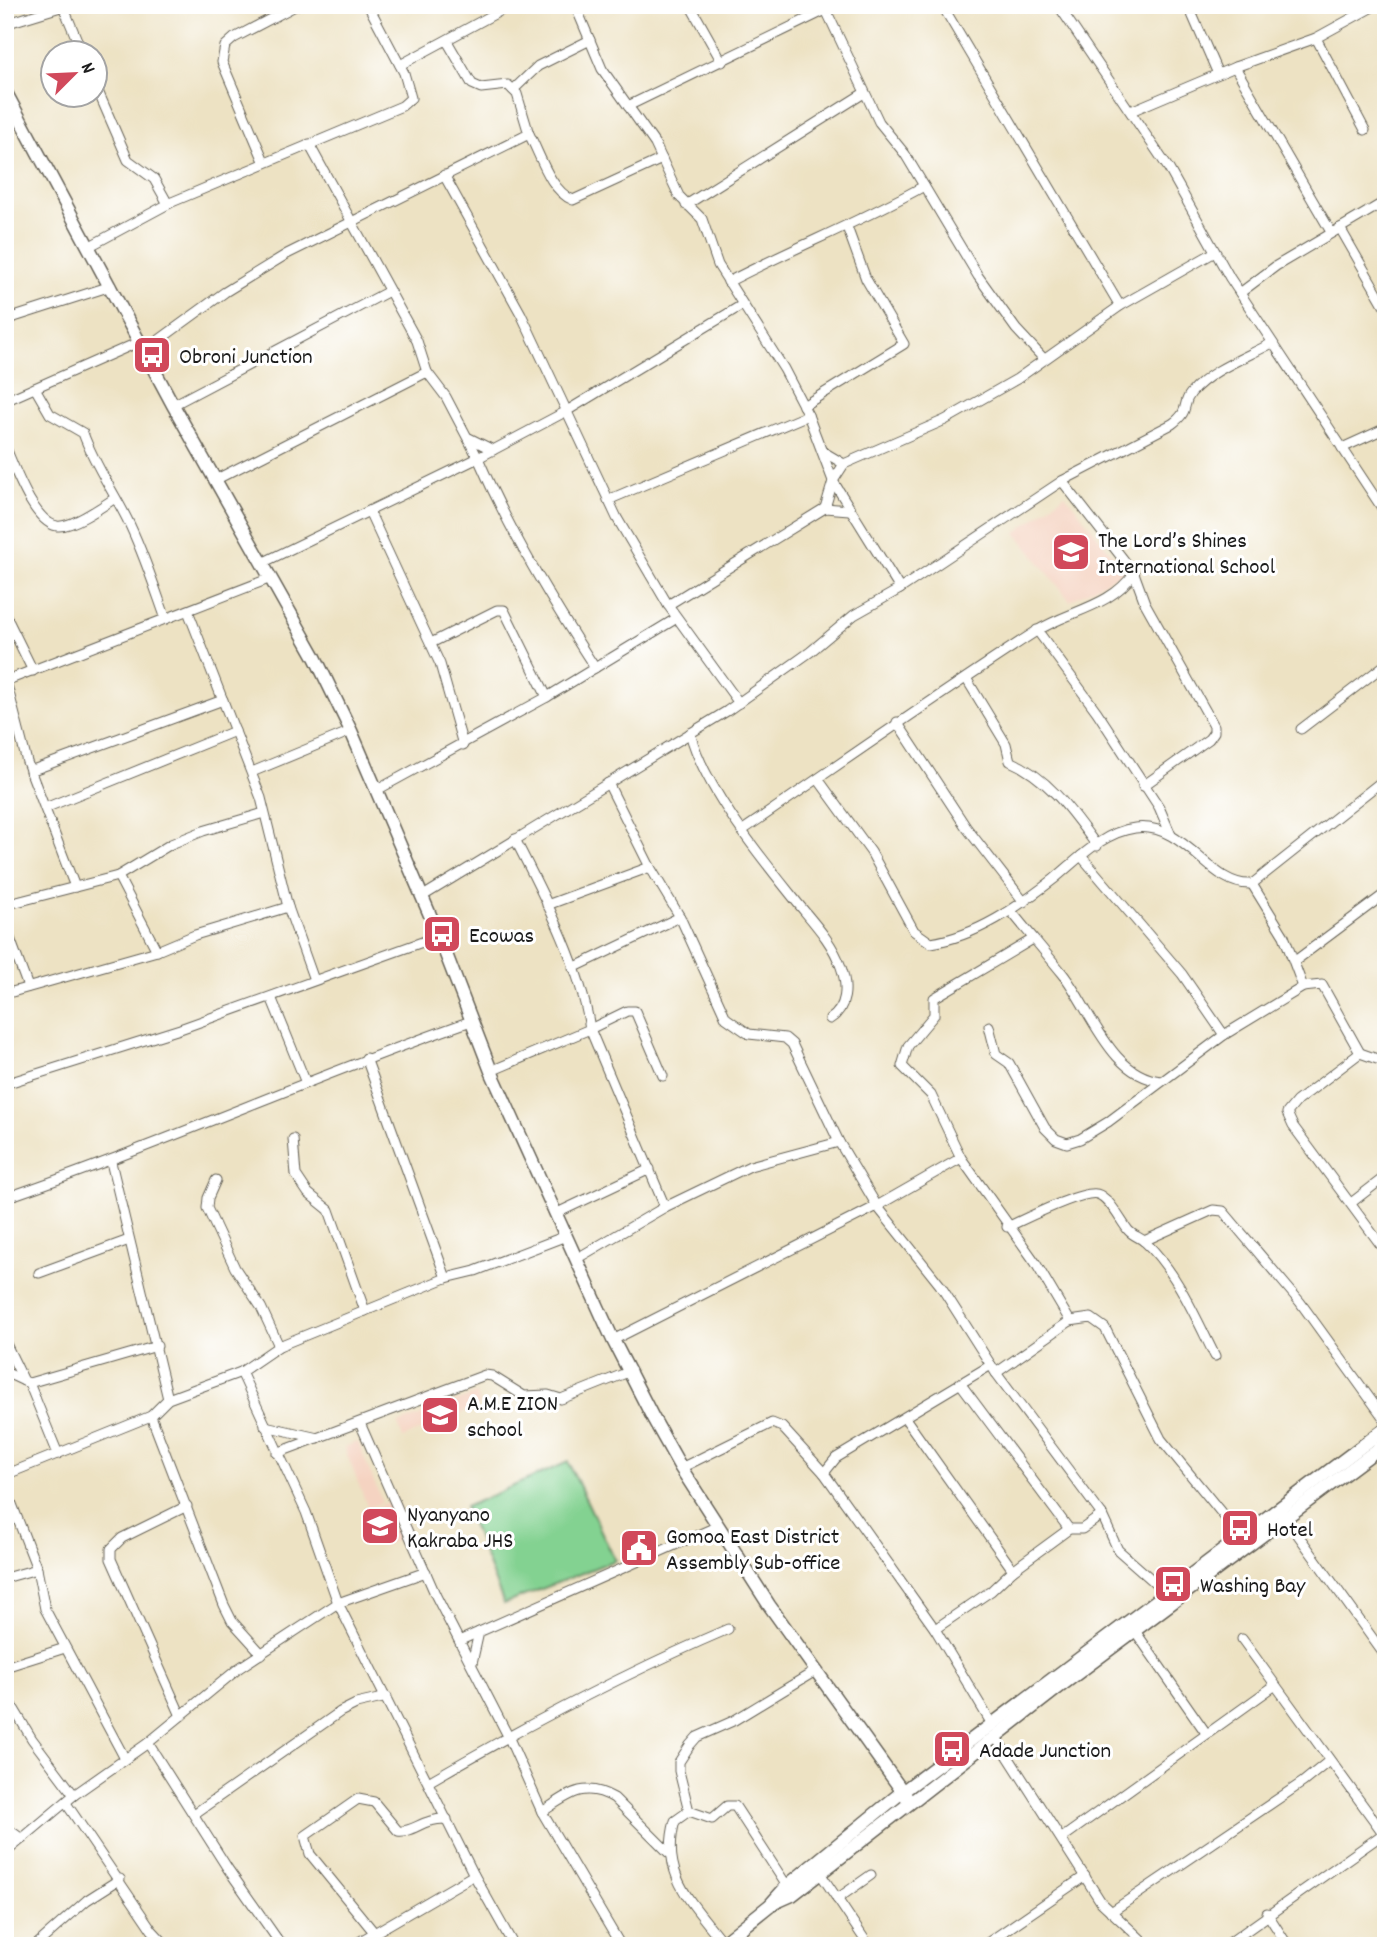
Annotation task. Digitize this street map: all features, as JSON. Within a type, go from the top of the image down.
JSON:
[{"type":"street","points":[[264,161],[222,62],[225,46],[234,38],[297,5]]},
{"type":"street","points":[[90,246],[168,204],[264,161],[402,106],[411,98],[400,65],[368,5]]},
{"type":"street","points":[[400,65],[511,5]]},
{"type":"street","points":[[575,5],[602,69],[662,159],[686,205],[705,226],[713,254],[728,282],[784,369],[805,410],[833,481],[900,589]]},
{"type":"street","points":[[690,5],[722,62]]},
{"type":"street","points":[[628,106],[836,5]]},
{"type":"street","points":[[942,5],[1120,306]]},
{"type":"street","points":[[1058,5],[1170,169],[1240,293],[1386,514]]},
{"type":"street","points":[[1188,5],[1218,74]]},
{"type":"street","points":[[1131,111],[1235,66],[1316,38],[1376,5]]},
{"type":"street","points":[[5,24],[65,6],[77,38]]},
{"type":"street","points":[[825,10],[879,122],[905,154],[978,276],[1016,329],[1044,359]]},
{"type":"street","points":[[1316,38],[1366,130]]},
{"type":"street","points":[[513,90],[538,66],[590,40]]},
{"type":"street","points":[[447,41],[472,84],[481,88],[508,85],[513,90],[524,112],[529,134],[555,185],[566,197],[573,200],[662,159]]},
{"type":"street","points":[[1235,66],[1386,308]]},
{"type":"street","points":[[5,91],[173,405],[271,578],[351,731],[423,896],[491,1070],[613,1340],[681,1468],[906,1797]]},
{"type":"street","points":[[686,205],[864,93]]},
{"type":"street","points":[[105,108],[128,160],[161,186],[168,204]]},
{"type":"street","points":[[5,401],[141,346],[225,292],[350,222],[529,134]]},
{"type":"street","points":[[309,144],[417,341],[427,372],[446,397],[468,437],[502,510],[545,588],[595,667]]},
{"type":"street","points":[[444,175],[521,314],[608,500],[668,605],[739,703]]},
{"type":"street","points":[[728,282],[802,244],[847,227],[924,186]]},
{"type":"street","points":[[1240,293],[1335,230],[1386,201]]},
{"type":"street","points":[[608,500],[805,410],[904,344],[870,286],[847,227]]},
{"type":"street","points":[[825,508],[833,481],[844,464],[945,420],[1017,379],[1120,306],[1215,252]]},
{"type":"street","points":[[5,320],[111,286]]},
{"type":"street","points":[[173,405],[389,291]]},
{"type":"street","points":[[262,563],[478,458],[565,412],[742,304]]},
{"type":"street","points":[[423,896],[739,703],[810,652],[845,622],[900,589],[1062,481],[1171,424],[1184,414],[1188,397],[1198,387],[1272,343]]},
{"type":"street","points":[[215,480],[427,372]]},
{"type":"street","points":[[35,388],[50,414],[83,433],[93,463],[137,539],[166,619]]},
{"type":"street","points":[[1342,448],[1386,428]]},
{"type":"street","points":[[468,437],[493,450]]},
{"type":"street","points":[[5,446],[33,506],[53,524],[62,525],[80,519],[115,498]]},
{"type":"street","points":[[822,451],[844,464]]},
{"type":"street","points":[[1062,481],[1134,573],[1145,603],[1210,719],[1214,732],[1143,786]]},
{"type":"street","points":[[668,605],[825,508],[849,510]]},
{"type":"street","points":[[369,511],[431,643],[445,679],[463,745]]},
{"type":"street","points":[[743,830],[897,722],[1037,630],[1122,590],[1134,573]]},
{"type":"street","points":[[75,887],[30,771],[6,681],[271,578]]},
{"type":"street","points":[[431,643],[497,610],[504,610],[547,697]]},
{"type":"street","points":[[188,611],[252,772],[288,907],[314,980]]},
{"type":"street","points":[[5,614],[33,671]]},
{"type":"street","points":[[377,790],[547,697],[677,618]]},
{"type":"street","points":[[1037,630],[1097,712],[1165,818],[1171,835]]},
{"type":"street","points":[[1301,729],[1386,664]]},
{"type":"street","points":[[966,678],[1006,744],[1010,761],[1032,772],[1049,786],[1097,846]]},
{"type":"street","points":[[30,771],[223,700]]},
{"type":"street","points":[[897,722],[966,827],[1024,902]]},
{"type":"street","points":[[45,808],[235,731]]},
{"type":"street","points":[[252,772],[351,731]]},
{"type":"street","points":[[690,733],[700,762],[743,830],[824,935],[841,967],[844,1003],[841,1012],[830,1019]]},
{"type":"street","points":[[1252,884],[1386,778]]},
{"type":"street","points":[[818,779],[871,852],[914,931],[931,943],[1011,911],[1081,856],[1122,831],[1138,828],[1171,835],[1226,877],[1252,884],[1284,936],[1303,987]]},
{"type":"street","points":[[608,783],[650,867],[680,917],[726,1018],[749,1034],[789,1040],[839,1142],[877,1206],[940,1285],[994,1369],[1102,1516],[1118,1550],[1168,1594]]},
{"type":"street","points":[[5,905],[118,876],[182,840],[264,813]]},
{"type":"street","points":[[515,839],[547,905],[573,968],[589,1012],[590,1029],[665,1207]]},
{"type":"street","points":[[1081,856],[1182,974],[1224,1035]]},
{"type":"street","points":[[547,905],[650,867]]},
{"type":"street","points":[[118,876],[157,951]]},
{"type":"street","points":[[1295,961],[1385,895]]},
{"type":"street","points":[[5,994],[157,951],[195,935],[288,907]]},
{"type":"street","points":[[1011,911],[1064,975],[1115,1053],[1144,1080],[1162,1081]]},
{"type":"street","points":[[573,968],[680,917]]},
{"type":"street","points":[[5,925],[28,986]]},
{"type":"street","points":[[5,1084],[180,1029],[439,936]]},
{"type":"street","points":[[1034,939],[934,998],[934,1015],[918,1032],[903,1059],[906,1073],[931,1095],[961,1158],[1007,1227],[1035,1262],[1070,1321]]},
{"type":"street","points":[[989,1026],[996,1054],[1009,1063],[1045,1128],[1056,1139],[1067,1143],[1080,1139],[1224,1035],[1303,987],[1314,984],[1325,987],[1360,1053],[1377,1059],[1386,1057]]},
{"type":"street","points":[[271,997],[306,1083]]},
{"type":"street","points":[[491,1070],[627,1011],[635,1011],[663,1076]]},
{"type":"street","points":[[5,1198],[111,1162],[366,1058],[471,1021]]},
{"type":"street","points":[[1360,1053],[1297,1101],[1287,1113],[1293,1126],[1386,1252]]},
{"type":"street","points":[[366,1058],[446,1278]]},
{"type":"street","points":[[1144,1080],[1145,1093]]},
{"type":"street","points":[[293,1139],[296,1175],[308,1193],[329,1210],[365,1311]]},
{"type":"street","points":[[576,1259],[665,1207],[750,1166],[839,1142]]},
{"type":"street","points":[[613,1340],[877,1206],[961,1158]]},
{"type":"street","points":[[111,1162],[168,1399]]},
{"type":"street","points":[[555,1214],[649,1169]]},
{"type":"street","points":[[1351,1203],[1386,1176]]},
{"type":"street","points":[[216,1180],[208,1198],[207,1208],[235,1268],[261,1307],[279,1346]]},
{"type":"street","points":[[1007,1227],[1059,1204],[1097,1194],[1130,1233],[1143,1241],[1176,1284],[1215,1356]]},
{"type":"street","points":[[1143,1241],[1213,1210],[1223,1211],[1300,1302],[1386,1421]]},
{"type":"street","points":[[5,1475],[151,1416],[168,1399],[241,1372],[279,1346],[446,1278],[475,1271],[566,1236]]},
{"type":"street","points":[[39,1273],[129,1240]]},
{"type":"street","points":[[824,1473],[836,1458],[960,1384],[994,1369],[1070,1321],[1091,1318],[1105,1328],[1161,1440],[1241,1538]]},
{"type":"street","points":[[5,1342],[58,1454]]},
{"type":"street","points":[[5,1372],[26,1382],[157,1346]]},
{"type":"street","points":[[278,1453],[485,1375],[492,1376],[524,1396],[548,1395],[561,1399],[631,1371]]},
{"type":"street","points":[[241,1372],[306,1512],[338,1603],[430,1781],[474,1875],[514,1946]]},
{"type":"street","points":[[960,1384],[1069,1530]]},
{"type":"street","points":[[151,1416],[224,1605],[232,1621],[262,1654]]},
{"type":"street","points":[[905,1418],[1013,1570]]},
{"type":"street","points":[[360,1423],[426,1573],[508,1736],[542,1812],[621,1946]]},
{"type":"street","points":[[681,1468],[772,1423],[782,1427],[824,1473],[935,1629],[994,1731],[1101,1902],[1148,1946]]},
{"type":"street","points":[[265,1426],[318,1438]]},
{"type":"street","points":[[994,1731],[1135,1631],[1386,1429]]},
{"type":"street","points":[[542,1812],[581,1790],[594,1788],[614,1798],[669,1853],[679,1885],[721,1944],[770,1905],[787,1886],[994,1731],[1241,1538],[1283,1514],[1386,1443]]},
{"type":"street","points":[[5,1486],[37,1569],[45,1609],[124,1757]]},
{"type":"street","points":[[181,1716],[111,1559],[110,1549],[122,1538],[187,1506]]},
{"type":"street","points":[[1283,1514],[1386,1657]]},
{"type":"street","points":[[935,1629],[991,1591],[1013,1570],[1069,1530],[1083,1529],[1102,1516]]},
{"type":"street","points":[[461,1640],[718,1525]]},
{"type":"street","points":[[5,1578],[37,1569]]},
{"type":"street","points":[[5,1853],[74,1795],[124,1757],[148,1743],[239,1668],[338,1603],[426,1573]]},
{"type":"street","points":[[430,1781],[508,1736],[612,1682],[729,1629]]},
{"type":"street","points":[[1135,1631],[1206,1733]]},
{"type":"street","points":[[472,1663],[479,1632]]},
{"type":"street","points":[[1225,1946],[1267,1913],[1385,1835],[1242,1639]]},
{"type":"street","points":[[5,1667],[65,1648]]},
{"type":"street","points":[[689,1811],[679,1762],[697,1737],[733,1721],[817,1670]]},
{"type":"street","points":[[1062,1838],[1274,1686]]},
{"type":"street","points":[[5,1694],[32,1739],[74,1795]]},
{"type":"street","points":[[194,1814],[340,1712],[356,1704],[387,1697]]},
{"type":"street","points":[[148,1743],[282,1946]]},
{"type":"street","points":[[1111,1912],[1303,1782],[1329,1761]]},
{"type":"street","points":[[770,1905],[792,1895],[820,1873],[906,1797]]},
{"type":"street","points":[[373,1931],[310,1854],[305,1836],[358,1799],[374,1802],[398,1831],[408,1830],[427,1819],[447,1819]]},
{"type":"street","points":[[66,1803],[152,1930],[167,1946]]},
{"type":"street","points":[[689,1811],[712,1819],[727,1806],[735,1806],[787,1886]]},
{"type":"street","points":[[669,1853],[675,1821],[689,1811]]},
{"type":"street","points":[[5,1827],[22,1839]]},
{"type":"street","points":[[820,1873],[869,1946]]},
{"type":"street","points":[[352,1946],[373,1931],[474,1875]]},
{"type":"street","points":[[837,1899],[871,1875]]},
{"type":"street","points":[[983,1946],[1085,1876]]},
{"type":"street","points":[[39,1945],[86,1900],[120,1879]]},
{"type":"street","points":[[1267,1913],[1288,1946]]},
{"type":"shaded area","name":"The Lord’s Shines International School","points":[[1065,494],[1125,571],[1070,601],[1016,533]]},
{"type":"shaded area","name":"A.M.E ZION school","points":[[476,1394],[480,1405],[403,1438],[398,1424]]},
{"type":"shaded area","points":[[358,1442],[382,1502],[368,1508],[344,1447]]},
{"type":"shaded area","name":"Nyanyano Kakraba JHS","points":[[395,1499],[400,1511],[383,1519],[389,1530],[406,1523],[410,1534],[381,1547],[367,1511]]},
{"type":"green space","points":[[568,1462],[615,1560],[504,1604],[465,1507]]},
{"type":"place","name":"Obroni Junction","points":[[152,355]]},
{"type":"place","name":"The Lord’s Shines International School","points":[[1071,552]]},
{"type":"place","name":"Ecowas","points":[[442,934]]},
{"type":"place","name":"A.M.E ZION school","points":[[440,1415]]},
{"type":"place","name":"Nyanyano Kakraba JHS","points":[[380,1526]]},
{"type":"place","name":"Hotel","points":[[1240,1528]]},
{"type":"place","name":"Gomoa East District Assembly Sub-office","points":[[639,1548]]},
{"type":"place","name":"Washing Bay","points":[[1173,1584]]},
{"type":"place","name":"Adade Junction","points":[[952,1749]]}]
